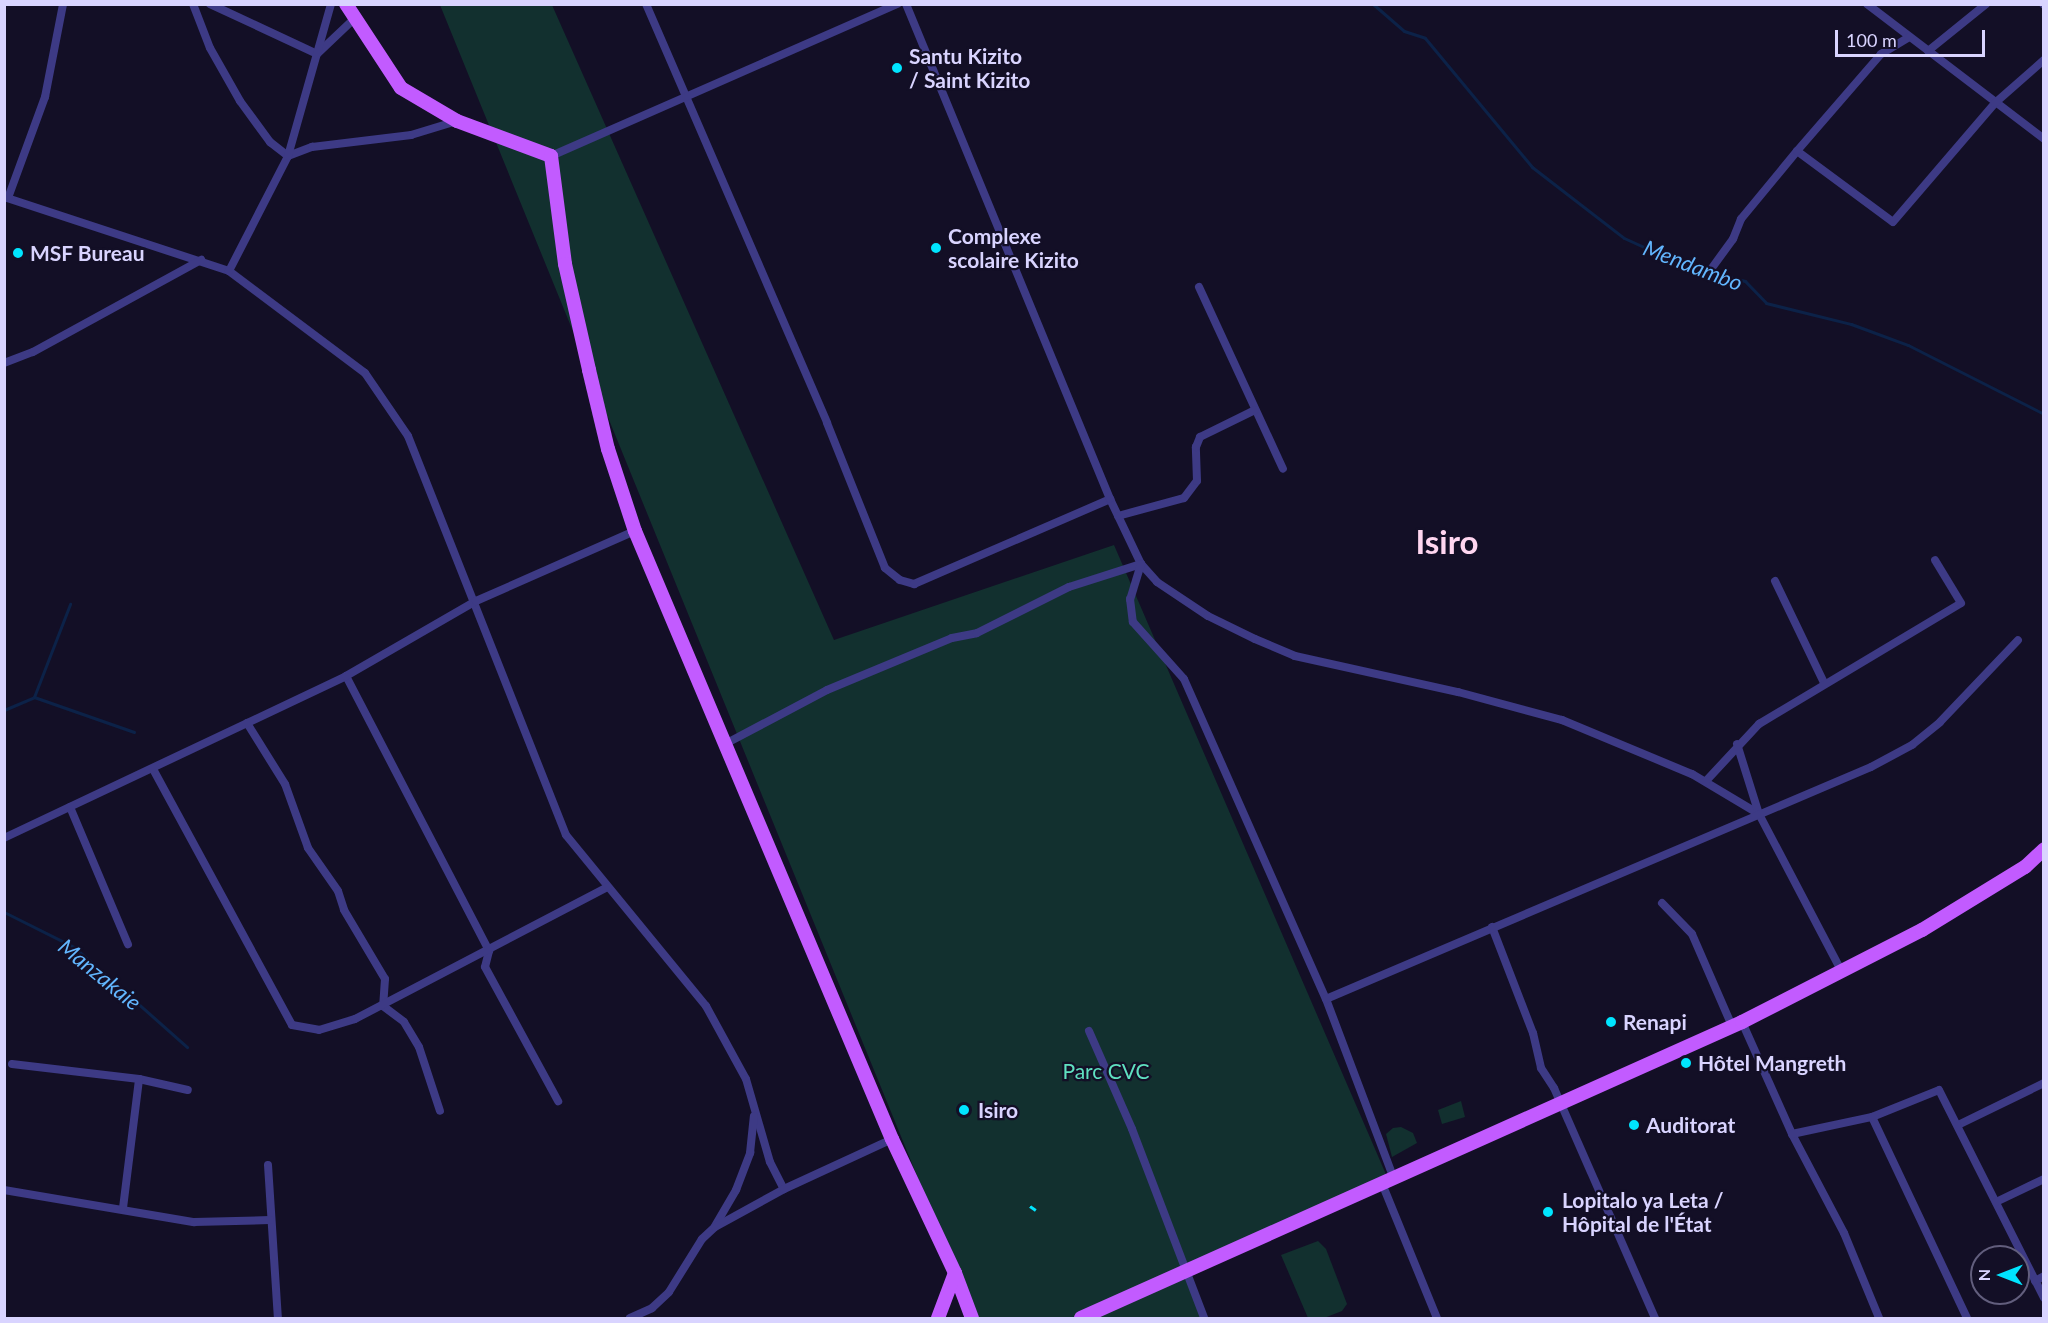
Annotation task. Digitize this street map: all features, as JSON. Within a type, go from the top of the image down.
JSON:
[{"type":"main road","points":[[346,4],[401,88],[456,121],[551,156],[566,264],[586,360],[608,449],[635,531],[892,1139],[955,1273],[972,1318]]},
{"type":"main road","points":[[1082,1318],[1387,1179],[1737,1024],[1922,930],[2025,867],[2043,849]]},
{"type":"main road","points":[[938,1318],[955,1273]]},
{"type":"street","points":[[63,4],[45,97],[6,197],[230,271],[365,373],[408,436],[476,601],[566,836],[706,1006],[746,1079],[754,1113],[784,1189]]},
{"type":"street","points":[[193,4],[210,48],[240,101],[270,142],[288,156]]},
{"type":"street","points":[[210,4],[317,54]]},
{"type":"street","points":[[230,271],[288,156],[331,4]]},
{"type":"street","points":[[646,4],[688,98],[885,568],[900,580],[914,584],[1110,499]]},
{"type":"street","points":[[551,156],[688,98],[898,4]]},
{"type":"street","points":[[906,4],[1110,499],[1141,564],[1157,582],[1186,602],[1282,651],[1562,720],[1706,781],[1760,814]]},
{"type":"street","points":[[1867,4],[2043,138]]},
{"type":"street","points":[[1928,51],[1986,4]]},
{"type":"street","points":[[317,54],[354,19]]},
{"type":"street","points":[[1709,272],[1733,239],[1741,219],[1797,150],[1881,54],[1909,37]]},
{"type":"street","points":[[1797,150],[1893,222],[1995,103],[2043,60]]},
{"type":"street","points":[[288,156],[312,147],[411,135],[456,121]]},
{"type":"street","points":[[4,363],[33,352],[201,260]]},
{"type":"street","points":[[1199,287],[1283,469]]},
{"type":"street","points":[[1118,516],[1172,504],[1184,498],[1197,481],[1196,447],[1200,437],[1255,410]]},
{"type":"street","points":[[4,837],[153,769],[346,676],[476,601],[635,531]]},
{"type":"street","points":[[1706,781],[1737,744],[1759,724],[1961,603],[1935,560]]},
{"type":"street","points":[[725,744],[827,690],[952,639],[977,633],[1068,587],[1141,564]]},
{"type":"street","points":[[1141,564],[1130,599],[1133,622],[1184,679],[1326,999],[1437,1318]]},
{"type":"street","points":[[1775,581],[1824,683]]},
{"type":"street","points":[[1326,999],[1871,767],[1912,745],[1940,722],[2018,640]]},
{"type":"street","points":[[346,676],[489,951],[485,967],[558,1101]]},
{"type":"street","points":[[247,723],[285,784],[308,848],[338,891],[344,910],[385,979],[382,1006]]},
{"type":"street","points":[[1737,744],[1760,814],[1841,970]]},
{"type":"street","points":[[153,769],[291,1025],[319,1030],[382,1006],[608,887]]},
{"type":"street","points":[[70,807],[128,944]]},
{"type":"street","points":[[1662,903],[1692,934],[1844,1233],[1879,1318]]},
{"type":"street","points":[[1492,927],[1533,1033],[1541,1068],[1560,1102],[1655,1318]]},
{"type":"street","points":[[382,1006],[404,1022],[419,1047],[440,1111]]},
{"type":"street","points":[[1089,1031],[1132,1129],[1184,1272],[1204,1318]]},
{"type":"street","points":[[12,1064],[139,1079],[188,1090]]},
{"type":"street","points":[[123,1208],[139,1079]]},
{"type":"street","points":[[1958,1125],[2043,1084]]},
{"type":"street","points":[[1792,1134],[1872,1117],[1939,1090],[2043,1298]]},
{"type":"street","points":[[715,1227],[750,1153],[754,1113]]},
{"type":"street","points":[[1872,1117],[1967,1318]]},
{"type":"street","points":[[630,1318],[652,1308],[669,1292],[702,1239],[715,1227],[784,1189],[892,1139]]},
{"type":"street","points":[[268,1166],[278,1318]]},
{"type":"street","points":[[1996,1202],[2043,1179]]},
{"type":"street","points":[[4,1190],[194,1221],[270,1220]]},
{"type":"street","points":[[2035,1281],[2043,1276]]},
{"type":"street","points":[[652,1308],[656,1318]]},
{"type":"green space","name":"Parc CVC","points":[[440,5],[552,5],[834,640],[1114,545],[1391,1186],[1184,1272],[1204,1318],[975,1318]]},
{"type":"green space","points":[[1461,1101],[1465,1117],[1442,1124],[1438,1110]]},
{"type":"green space","points":[[1401,1127],[1413,1133],[1417,1143],[1392,1157],[1386,1134],[1393,1128]]},
{"type":"green space","points":[[1318,1241],[1326,1249],[1347,1304],[1342,1311],[1324,1318],[1308,1318],[1281,1255]]},
{"type":"waterway","name":"Mendambo","points":[[1373,4],[1404,31],[1425,38],[1532,167],[1624,238],[1688,267],[1745,281],[1766,303],[1851,324],[1908,345],[2044,414]]},
{"type":"waterway","points":[[4,710],[34,697],[70,604]]},
{"type":"waterway","points":[[34,697],[134,732]]},
{"type":"waterway","name":"Manzakaie","points":[[4,912],[74,947],[187,1047]]},
{"type":"railway","points":[[1030,1206],[1036,1210]]},
{"type":"place","name":"Santu Kizito / Saint Kizito","points":[[897,68]]},
{"type":"place","name":"Complexe scolaire Kizito","points":[[936,248]]},
{"type":"place","name":"MSF Bureau","points":[[18,253]]},
{"type":"place","name":"Renapi","points":[[1611,1022]]},
{"type":"place","name":"Hôtel Mangreth","points":[[1686,1063]]},
{"type":"place","name":"Isiro","points":[[964,1110]]},
{"type":"place","name":"Auditorat","points":[[1634,1125]]},
{"type":"place","name":"Lopitalo ya Leta / Hôpital de l'État","points":[[1548,1212]]},
{"type":"district","name":"Isiro","points":[[1447,542]]}]
